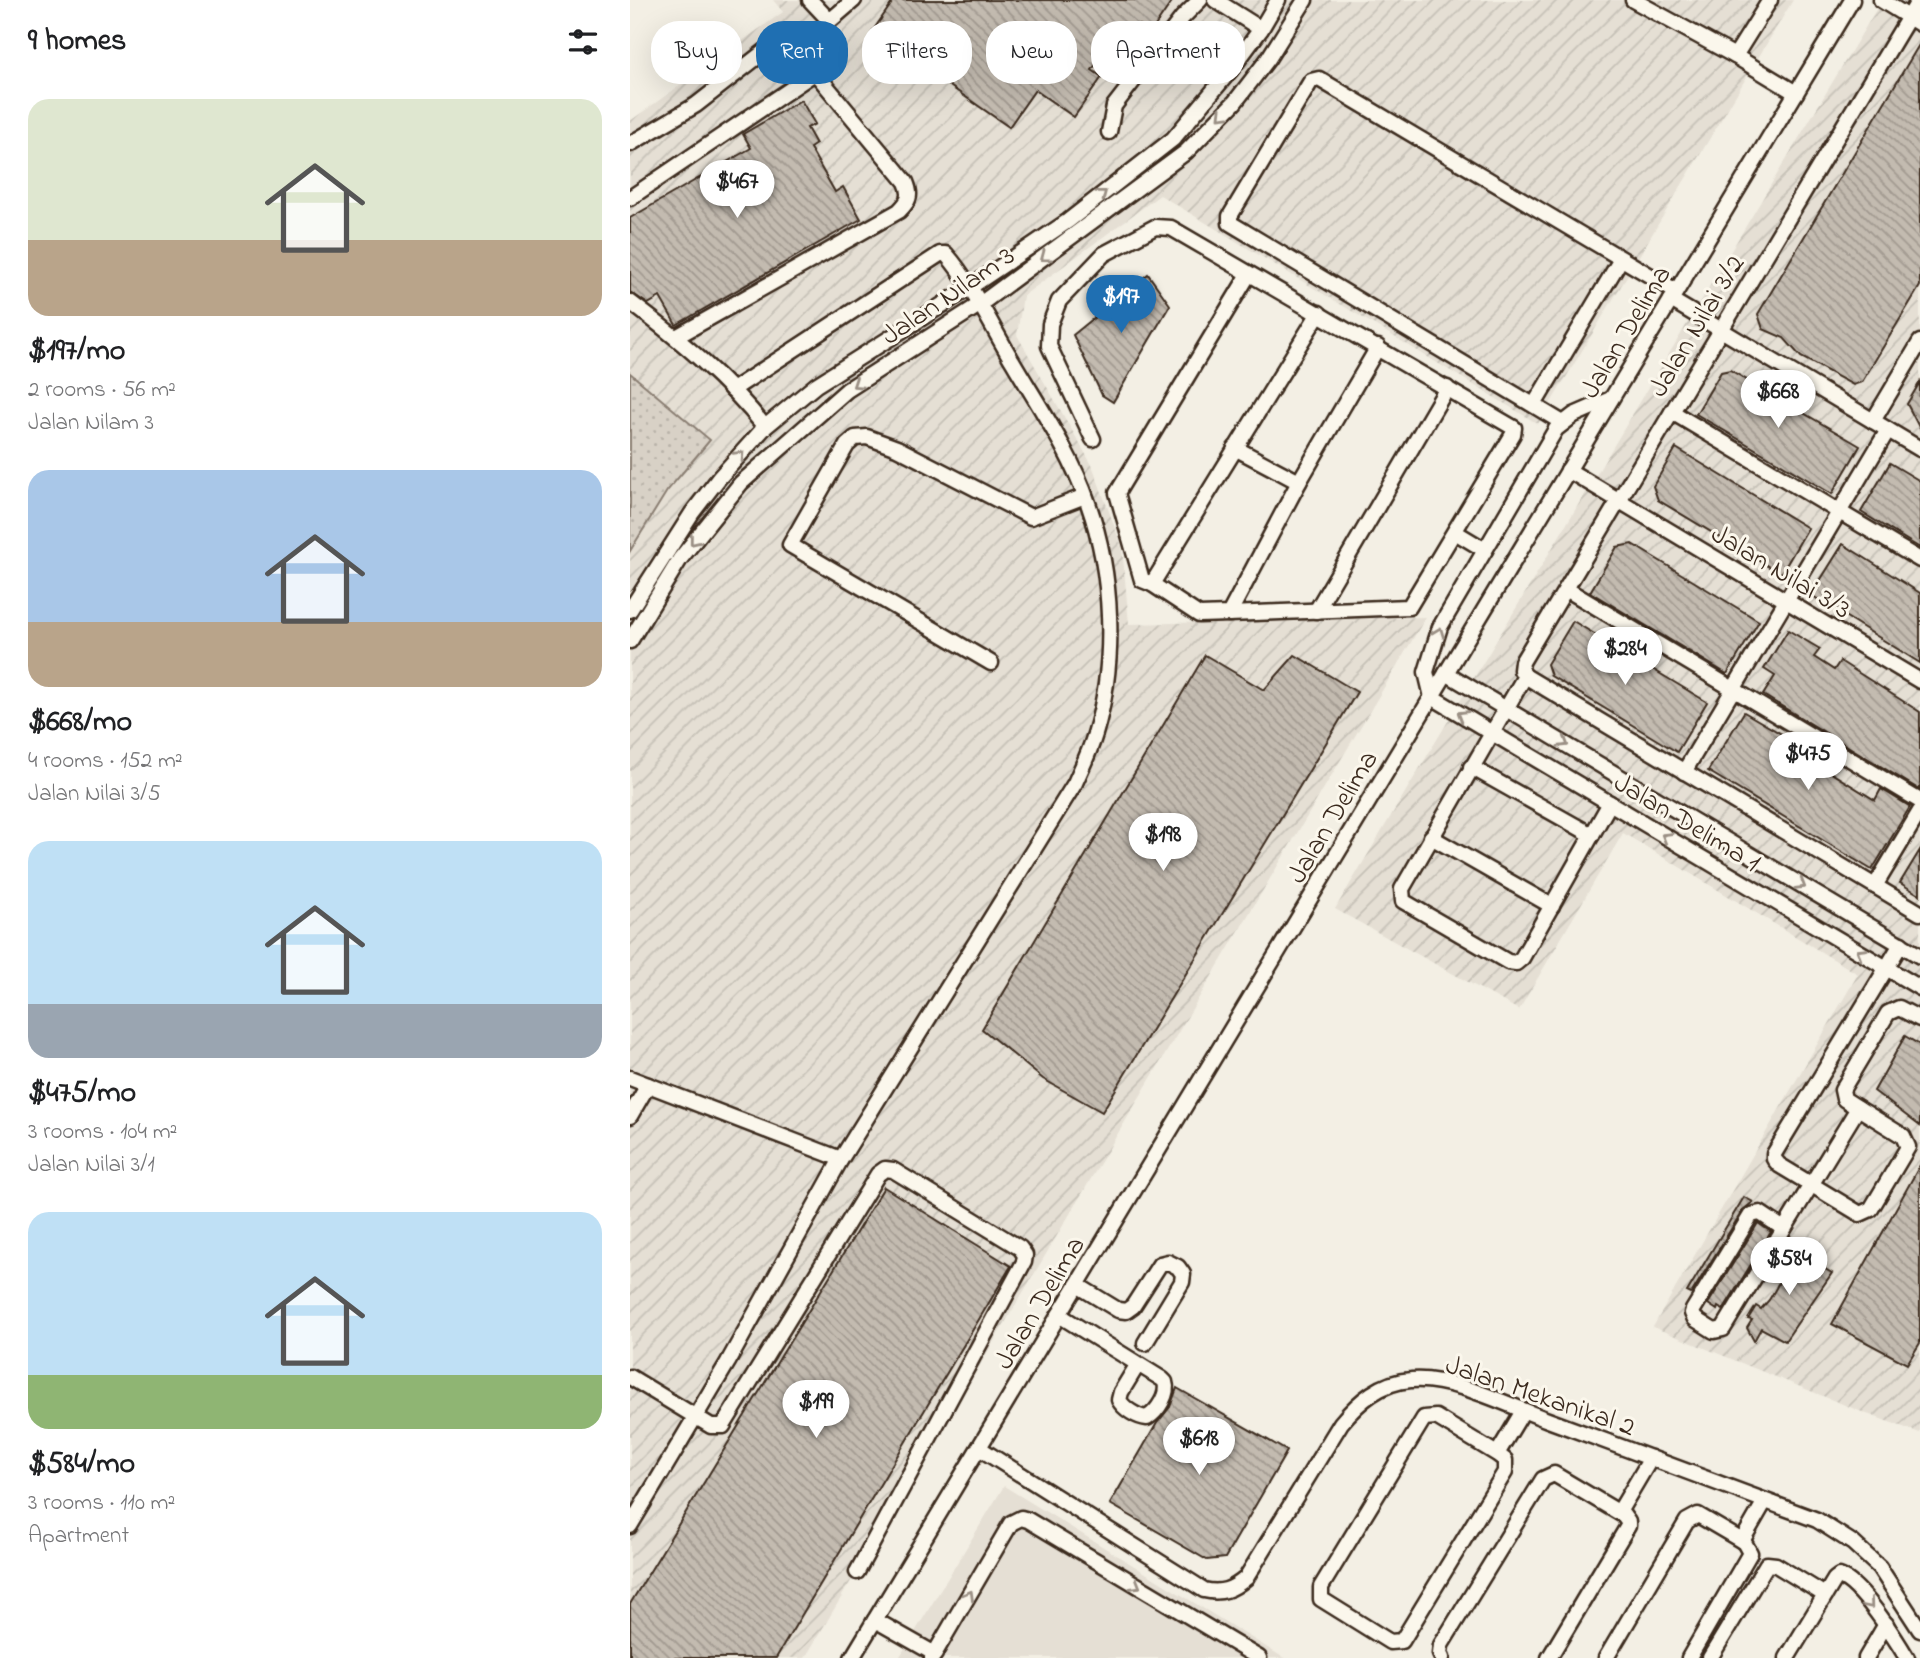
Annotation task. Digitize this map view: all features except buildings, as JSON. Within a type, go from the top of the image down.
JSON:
[{"type":"street","points":[[810,0],[826,17],[832,19],[854,0]]},
{"type":"street","points":[[1109,132],[1114,106],[1182,18],[1200,0]]},
{"type":"street","points":[[1215,0],[1261,29]]},
{"type":"street","name":"Jalan Nilam 3","points":[[630,610],[692,513],[765,427],[816,385],[969,288],[1068,221],[1173,139],[1230,71],[1261,29],[1278,0]]},
{"type":"street","name":"Jalan Nilam 3","points":[[630,641],[680,559],[741,483],[848,390],[979,305],[1186,152],[1235,102],[1268,59],[1305,0]]},
{"type":"street","points":[[1633,0],[1796,93]]},
{"type":"street","points":[[1735,56],[1770,0]]},
{"type":"street","name":"Jalan Delima","points":[[852,1658],[1852,0]]},
{"type":"street","points":[[1881,0],[1914,20]]},
{"type":"street","name":"Jalan Nilai 3/2","points":[[1552,905],[1522,958],[1516,963],[1508,962],[1403,901],[1402,889],[1525,676],[1521,670],[1522,662],[1721,330],[1914,20],[1919,0]]},
{"type":"street","points":[[630,145],[696,105],[756,58]]},
{"type":"street","points":[[630,198],[813,74],[818,76],[906,182],[911,192],[908,202],[899,211],[676,337]]},
{"type":"street","points":[[1563,423],[1233,225],[1229,219],[1234,209],[1311,81],[1317,78],[1621,258],[1721,330],[1920,449]]},
{"type":"street","points":[[1093,439],[1049,346],[1050,324],[1059,301],[1104,254],[1155,227],[1171,229],[1511,425],[1514,431],[1409,607],[1199,615],[1142,580],[1117,492],[1249,274]]},
{"type":"street","points":[[630,1526],[841,1160],[1075,783],[1095,734],[1105,683],[1109,626],[1105,569],[1085,496],[1065,450],[948,256],[940,254],[732,390]]},
{"type":"street","points":[[1534,405],[1621,258]]},
{"type":"street","points":[[630,302],[676,337],[732,390],[765,427]]},
{"type":"street","points":[[1152,584],[1319,313]]},
{"type":"street","points":[[1873,421],[1920,342]]},
{"type":"street","points":[[1229,614],[1299,482],[1378,347]]},
{"type":"street","points":[[1316,611],[1447,388]]},
{"type":"street","points":[[1432,697],[1426,673],[1440,626],[1556,429],[1574,415],[1611,399]]},
{"type":"street","points":[[1672,412],[1920,560]]},
{"type":"street","points":[[1684,772],[1888,430]]},
{"type":"street","points":[[991,663],[790,545],[847,445],[855,438],[867,437],[897,448],[1031,517],[1085,496]]},
{"type":"street","points":[[1235,448],[1299,482]]},
{"type":"street","name":"Jalan Nilai 3/3","points":[[1569,470],[1920,681]]},
{"type":"street","points":[[1455,532],[1485,550]]},
{"type":"street","points":[[1566,589],[1920,801]]},
{"type":"street","name":"Jalan Delima 1","points":[[1446,673],[1920,956]]},
{"type":"street","points":[[1525,676],[1920,913]]},
{"type":"street","name":"Jalan Delima 1","points":[[1432,697],[1920,988]]},
{"type":"street","points":[[1471,767],[1592,835]]},
{"type":"street","points":[[1432,837],[1552,905],[1610,803]]},
{"type":"street","points":[[1875,886],[1920,811]]},
{"type":"street","points":[[1901,944],[1775,1150],[1776,1163],[1856,1213],[1864,1214],[1871,1209],[1908,1147],[1906,1139],[1844,1099],[1842,1090],[1888,1013],[1899,1008],[1920,1019]]},
{"type":"street","points":[[630,1078],[841,1160]]},
{"type":"street","points":[[630,1116],[648,1085]]},
{"type":"street","points":[[1784,1229],[1760,1213],[1751,1215],[1693,1310],[1693,1317],[1714,1331],[1723,1329],[1858,1108]]},
{"type":"street","points":[[630,1377],[715,1427],[726,1422],[881,1171],[892,1170],[1023,1251],[1024,1262],[857,1572]]},
{"type":"street","points":[[1077,1284],[1118,1310],[1126,1311],[1133,1306],[1160,1264],[1168,1262],[1178,1267],[1183,1274],[1182,1282],[1145,1343]]},
{"type":"street","points":[[1059,1315],[1138,1364]]},
{"type":"street","name":"Jalan Mekanikal 2","points":[[979,1448],[1203,1590],[1222,1592],[1238,1586],[1245,1578],[1341,1423],[1354,1407],[1369,1395],[1397,1382],[1446,1382],[1817,1520],[1853,1544],[1879,1567],[1920,1630]]},
{"type":"street","points":[[1497,1454],[1523,1411]]},
{"type":"street","points":[[1436,1417],[1497,1454],[1505,1460],[1505,1472],[1402,1641],[1390,1642],[1321,1599],[1321,1587],[1424,1418],[1436,1417]]},
{"type":"street","points":[[1619,1513],[1651,1458]]},
{"type":"street","points":[[1442,1658],[1441,1646],[1549,1474],[1558,1475],[1619,1513],[1628,1522],[1627,1530],[1549,1658]]},
{"type":"street","points":[[1742,1541],[1765,1501]]},
{"type":"street","points":[[1606,1658],[1690,1518],[1702,1517],[1742,1541],[1749,1549],[1748,1557],[1689,1658]]},
{"type":"street","points":[[875,1620],[933,1656],[1011,1523],[1021,1518],[1251,1656]]},
{"type":"street","points":[[1710,1658],[1767,1564],[1776,1565],[1825,1595]]},
{"type":"street","points":[[1787,1658],[1835,1579],[1843,1577],[1886,1624],[1906,1658]]},
{"type":"street","points":[[1866,1658],[1886,1624]]},
{"type":"shaded area","points":[[773,0],[1793,0],[1538,424],[1160,195],[1023,296],[1017,335],[1092,465],[1122,547],[1129,624],[1426,617],[805,1658],[630,1658],[630,121],[682,84],[742,84],[742,41],[756,31],[756,84],[848,84],[848,21],[770,21],[783,12]]},
{"type":"shaded area","points":[[1882,0],[1920,0],[1920,1433],[1653,1327],[1858,974],[1623,833],[1519,1010],[1335,909]]},
{"type":"shaded area","points":[[630,373],[710,440],[667,491],[630,551]]},
{"type":"shaded area","points":[[1004,1486],[1284,1658],[899,1658]]}]
